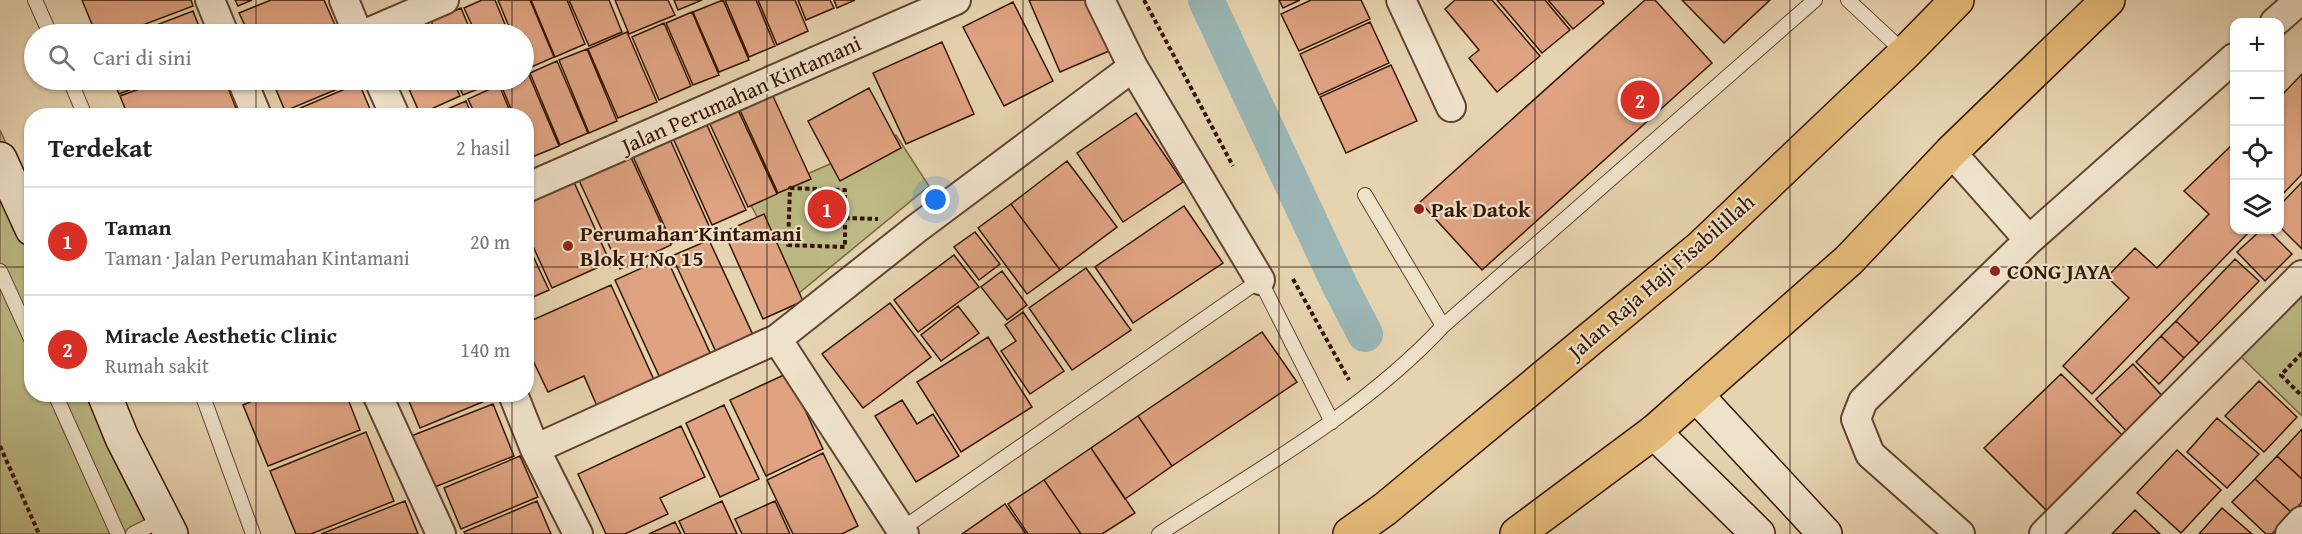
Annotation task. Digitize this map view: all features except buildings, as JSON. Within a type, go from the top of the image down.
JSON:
[{"type":"main road","name":"Jalan Raja Haji Fisabilillah","points":[[1350,534],[1385,509],[1701,247],[1905,53],[1957,0]]},
{"type":"main road","points":[[1517,534],[1654,432],[1850,260],[1952,152],[2108,0]]},
{"type":"main road","points":[[0,159],[24,212]]},
{"type":"main road","points":[[1696,395],[1825,534]]},
{"type":"main road","points":[[107,402],[122,438],[167,526]]},
{"type":"main road","points":[[1654,432],[1758,534]]},
{"type":"main road","points":[[1798,534],[1810,530],[1825,534]]},
{"type":"street","points":[[210,0],[220,24]]},
{"type":"street","points":[[344,0],[354,24]]},
{"type":"street","points":[[388,24],[444,0]]},
{"type":"street","name":"Jalan Perumahan Kintamani","points":[[534,185],[956,0]]},
{"type":"street","points":[[1100,0],[1133,67],[1260,280]]},
{"type":"street","points":[[2280,18],[2300,0]]},
{"type":"street","points":[[1406,2],[1452,107]]},
{"type":"street","points":[[1960,534],[1870,454],[1856,419],[1863,401],[2029,240],[2230,62]]},
{"type":"street","points":[[535,449],[777,339],[916,229],[1133,67]]},
{"type":"street","points":[[246,90],[254,108]]},
{"type":"street","points":[[383,90],[391,108]]},
{"type":"street","points":[[1952,152],[2029,240]]},
{"type":"street","points":[[2044,534],[2302,275]]},
{"type":"street","points":[[777,339],[899,533]]},
{"type":"street","points":[[381,402],[441,534]]},
{"type":"street","points":[[516,402],[535,449],[579,534]]},
{"type":"street","points":[[2290,534],[2302,521]]},
{"type":"lane","points":[[35,0],[46,24]]},
{"type":"lane","points":[[1159,534],[1332,422],[1415,357],[1443,326],[1815,0]]},
{"type":"lane","points":[[1848,0],[1905,53]]},
{"type":"lane","points":[[74,90],[82,108]]},
{"type":"lane","points":[[1365,195],[1443,326]]},
{"type":"lane","points":[[0,271],[24,324]]},
{"type":"lane","points":[[899,533],[1260,280],[1332,422]]},
{"type":"lane","points":[[59,402],[118,534]]},
{"type":"lane","points":[[205,402],[253,534]]},
{"type":"lane","points":[[133,534],[167,526]]},
{"type":"path","points":[[790,189],[846,190],[845,247],[788,245],[790,189]]},
{"type":"path","points":[[2302,353],[2280,375],[2302,396]]},
{"type":"path","points":[[0,446],[39,534]]},
{"type":"shaded area","points":[[0,130],[24,182],[24,402],[124,402],[178,534],[0,534]]},
{"type":"shaded area","points":[[896,135],[929,186],[799,293],[748,200]]},
{"type":"shaded area","points":[[2302,275],[2302,416],[2231,347]]},
{"type":"waterway","points":[[1206,0],[1340,286],[1365,334]]},
{"type":"place","name":"Miracle Aesthetic Clinic","points":[[1640,100]]},
{"type":"place","name":"Taman","points":[[827,209]]},
{"type":"place","name":"Pak Datok","points":[[1419,209]]},
{"type":"place","name":"Perumahan Kintamani Blok H No 15","points":[[568,246]]},
{"type":"place","name":"CONG JAYA","points":[[1995,271]]}]
